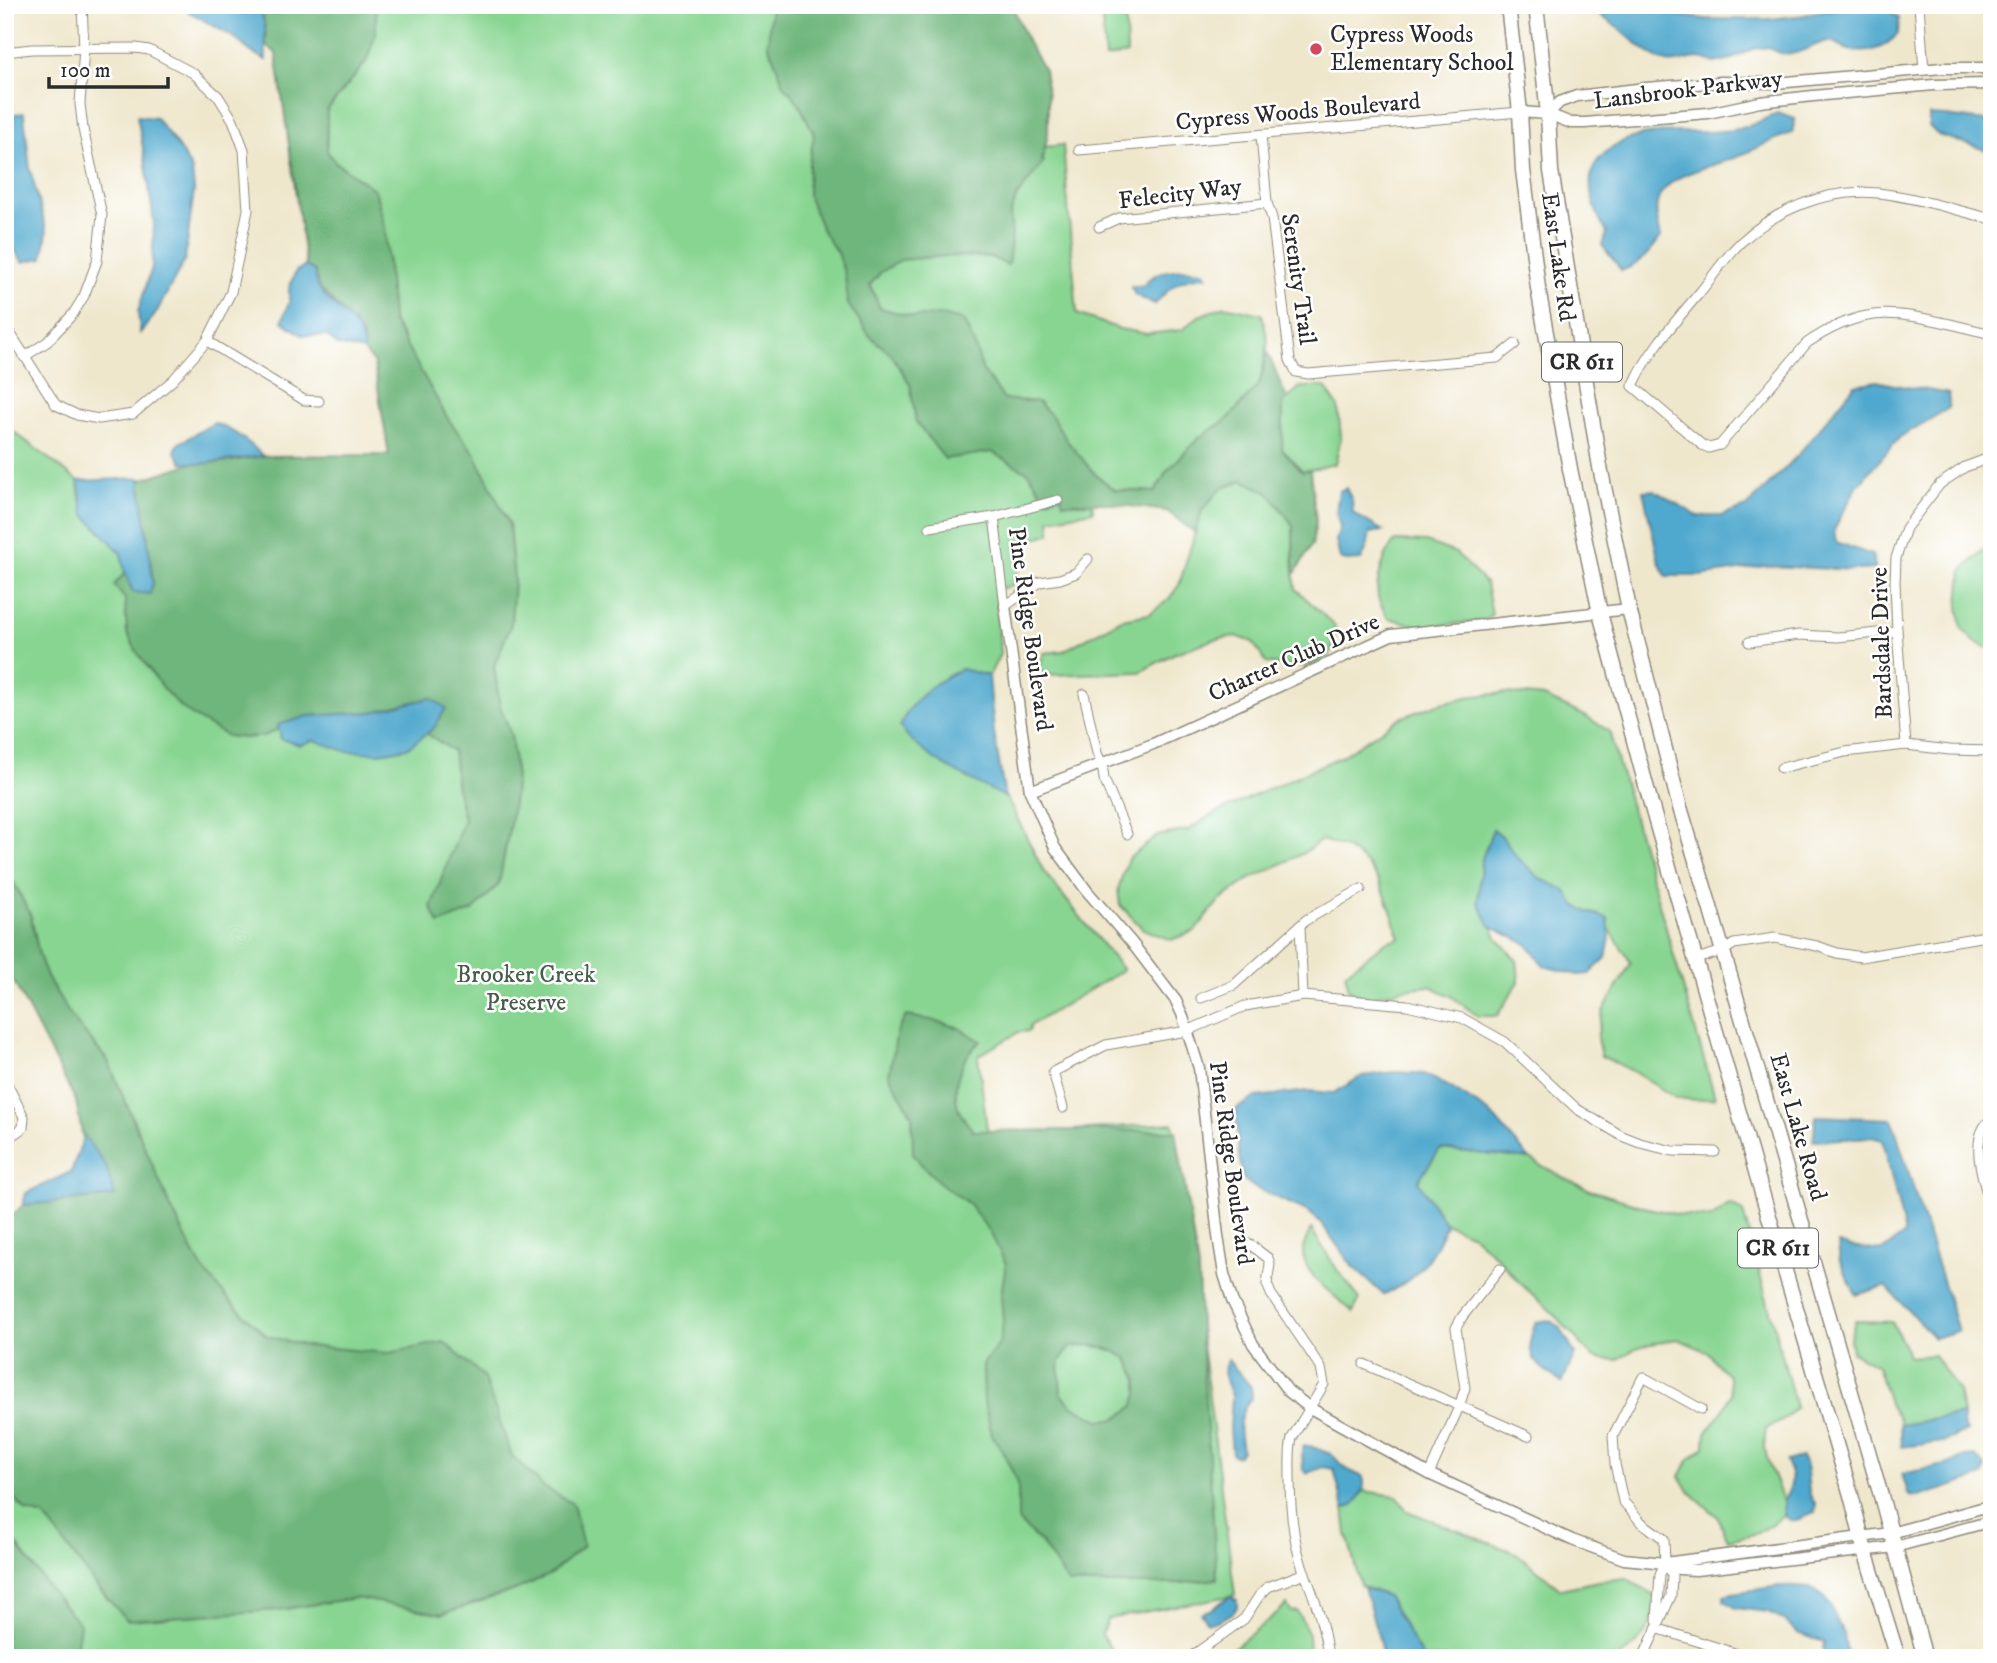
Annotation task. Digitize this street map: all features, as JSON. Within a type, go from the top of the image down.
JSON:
[{"type":"main road","name":"CR 611","points":[[1508,5],[1520,112]]},
{"type":"main road","name":"CR 611","points":[[1536,5],[1548,114]]},
{"type":"main road","name":"East Lake Rd","points":[[1520,112],[1523,170],[1538,288],[1570,469],[1600,613]]},
{"type":"main road","name":"East Lake Rd","points":[[1548,114],[1551,171],[1590,412],[1629,609]]},
{"type":"main road","name":"East Lake Road","points":[[1629,609],[1679,804],[1926,1658]]},
{"type":"main road","name":"CR 611","points":[[1600,613],[1651,804],[1898,1658]]},
{"type":"street","points":[[24,357],[47,342],[73,314],[84,296],[97,261],[102,215],[80,104],[84,48],[82,5]]},
{"type":"street","points":[[1919,5],[1924,70]]},
{"type":"street","points":[[5,52],[136,48],[149,50],[192,73],[218,96],[233,120],[244,150],[248,210],[231,292],[207,341],[173,380],[133,414],[99,419],[77,415],[55,405],[5,325]]},
{"type":"street","name":"Lansbrook Parkway","points":[[1992,68],[1963,67],[1776,83],[1696,83],[1605,92],[1577,96],[1560,102],[1548,114],[1585,124],[1708,113],[1760,102],[1813,96],[1934,85],[1992,84]]},
{"type":"street","points":[[1520,112],[1548,114]]},
{"type":"street","name":"Cypress Woods Boulevard","points":[[1079,150],[1520,112]]},
{"type":"street","name":"Serenity Trail","points":[[1261,135],[1267,203],[1272,218],[1290,360],[1296,372],[1308,374],[1497,358],[1515,344]]},
{"type":"street","points":[[1992,219],[1904,197],[1876,193],[1854,193],[1818,199],[1783,212],[1740,243],[1656,346],[1639,371],[1633,386],[1702,446],[1709,448],[1720,445],[1807,343],[1836,327],[1869,315],[1896,314],[1992,334]]},
{"type":"street","name":"Felecity Way","points":[[1099,227],[1119,218],[1267,203]]},
{"type":"street","points":[[207,341],[304,400],[318,401]]},
{"type":"street","name":"Bardsdale Drive","points":[[1906,745],[1897,631],[1896,558],[1906,528],[1940,484],[1965,467],[1992,457]]},
{"type":"street","points":[[930,527],[994,517],[1058,500]]},
{"type":"street","name":"Pine Ridge Boulevard","points":[[994,517],[1030,791],[1055,848],[1087,891],[1132,943],[1176,1001],[1182,1014],[1201,1078],[1218,1236],[1231,1300],[1252,1344],[1289,1391],[1310,1408],[1429,1474],[1572,1540],[1624,1559],[1665,1563],[1679,1569],[1696,1570],[1893,1540]]},
{"type":"street","points":[[1005,606],[1040,582],[1076,573],[1088,559]]},
{"type":"street","name":"Charter Club Drive","points":[[1030,791],[1153,744],[1391,635],[1629,609]]},
{"type":"street","points":[[1749,642],[1799,635],[1838,637],[1897,631]]},
{"type":"street","points":[[1084,694],[1104,779],[1127,834]]},
{"type":"street","points":[[1781,768],[1844,752],[1906,745],[1992,751]]},
{"type":"street","points":[[1201,998],[1234,985],[1306,920],[1361,889]]},
{"type":"street","points":[[1300,926],[1303,996]]},
{"type":"street","points":[[1696,959],[1723,951],[1734,944],[1775,937],[1861,957],[1992,935]]},
{"type":"street","points":[[1063,1108],[1053,1072],[1106,1045],[1187,1031],[1245,1006],[1303,996],[1407,1005],[1462,1018],[1505,1042],[1577,1109],[1622,1136],[1673,1151],[1715,1152]]},
{"type":"street","points":[[5,1080],[24,1117],[23,1128],[5,1140]]},
{"type":"street","points":[[1992,1119],[1987,1121],[1980,1135],[1977,1152],[1992,1210]]},
{"type":"street","points":[[1248,1243],[1268,1258],[1270,1264],[1267,1284],[1271,1294],[1321,1368],[1324,1384],[1292,1438],[1289,1448],[1290,1492],[1294,1528],[1305,1573],[1319,1611],[1328,1658]]},
{"type":"street","points":[[1429,1474],[1465,1388],[1456,1328],[1500,1269]]},
{"type":"street","points":[[1364,1364],[1528,1436]]},
{"type":"street","points":[[1643,1658],[1671,1597],[1672,1575],[1665,1563],[1664,1539],[1641,1522],[1623,1501],[1615,1464],[1613,1436],[1643,1377],[1701,1409]]},
{"type":"street","points":[[1893,1540],[1992,1505]]},
{"type":"street","points":[[1893,1540],[1992,1521]]},
{"type":"street","points":[[1189,1658],[1244,1619],[1268,1587],[1305,1573]]},
{"type":"street","points":[[1656,1628],[1750,1658]]},
{"type":"green space","points":[[260,5],[376,5],[376,33],[366,62],[327,110],[327,151],[335,162],[375,190],[385,228],[392,320],[448,419],[475,454],[509,524],[514,580],[511,624],[494,666],[500,706],[511,735],[516,779],[511,818],[499,884],[473,911],[439,924],[431,907],[464,819],[457,791],[453,751],[426,733],[434,728],[430,698],[372,712],[308,716],[278,726],[279,729],[264,736],[227,736],[194,717],[164,690],[127,633],[125,599],[114,585],[125,573],[133,592],[150,594],[153,582],[140,480],[192,463],[263,456],[389,455],[374,364],[364,351],[363,337],[318,287],[315,271],[306,266],[276,53],[266,45]]},
{"type":"green space","name":"Brooker Creek Preserve","points":[[364,5],[867,5],[881,163],[1063,145],[1077,314],[1120,329],[1147,334],[1182,330],[1199,316],[1225,306],[1262,314],[1268,342],[1260,383],[1229,418],[1199,438],[1167,471],[1155,492],[1115,490],[1090,470],[1093,511],[1050,519],[1051,533],[1024,542],[1017,576],[1013,578],[1014,585],[996,590],[1000,654],[989,676],[961,669],[919,747],[948,767],[1007,798],[1044,872],[1123,970],[1031,1025],[1029,1031],[1019,1032],[978,1056],[988,1136],[1173,1123],[1235,1595],[1107,1619],[1102,1634],[1115,1658],[5,1658],[5,1219],[119,1209],[67,1068],[5,947],[5,425],[78,481],[80,499],[121,553],[124,567],[153,612],[142,479],[417,460],[403,338],[392,320],[385,228],[375,190],[335,162],[327,151],[327,110],[366,62]]},
{"type":"green space","points":[[771,5],[1012,5],[1028,43],[1044,70],[1048,96],[1048,134],[1042,160],[1044,161],[1017,196],[1010,215],[1012,235],[1008,265],[990,257],[946,256],[901,260],[881,272],[870,285],[880,308],[913,317],[941,315],[963,320],[983,371],[1004,399],[1038,402],[1052,416],[1067,441],[1095,474],[1115,490],[1155,492],[1167,471],[1199,438],[1229,418],[1260,383],[1267,351],[1287,399],[1283,403],[1282,449],[1302,471],[1310,470],[1316,521],[1312,545],[1294,575],[1293,525],[1269,493],[1243,480],[1221,488],[1202,510],[1195,533],[1167,511],[1106,503],[1063,503],[1061,495],[1046,499],[1029,473],[992,452],[945,459],[916,422],[910,384],[891,354],[870,336],[848,304],[845,276],[839,256],[822,230],[808,195],[809,163],[814,134],[798,102],[784,85],[768,44]]},
{"type":"green space","points":[[1101,5],[1125,5],[1127,54],[1105,58]]},
{"type":"green space","points":[[1300,387],[1325,387],[1338,407],[1341,437],[1335,464],[1303,471],[1282,449],[1283,403]]},
{"type":"green space","points":[[1243,480],[1269,493],[1293,525],[1296,589],[1335,626],[1334,646],[1328,656],[1303,666],[1266,663],[1253,642],[1236,636],[1212,640],[1173,654],[1140,672],[1049,675],[1038,670],[1044,653],[1063,651],[1122,619],[1149,614],[1168,600],[1179,585],[1202,510],[1221,488]]},
{"type":"green space","points":[[1395,541],[1426,542],[1456,553],[1486,584],[1492,614],[1484,621],[1421,627],[1388,618],[1377,590],[1384,559]]},
{"type":"green space","points":[[1992,541],[1992,650],[1975,642],[1962,629],[1959,605],[1962,571]]},
{"type":"green space","points":[[1504,693],[1544,697],[1609,731],[1715,1098],[1676,1098],[1601,1056],[1597,1038],[1603,1011],[1631,963],[1609,928],[1608,918],[1575,905],[1565,890],[1539,878],[1493,829],[1481,862],[1478,902],[1498,939],[1517,961],[1519,981],[1497,1016],[1478,1016],[1451,996],[1430,986],[1371,997],[1349,990],[1345,973],[1386,942],[1400,938],[1382,888],[1369,867],[1348,850],[1322,840],[1302,854],[1248,880],[1219,901],[1195,931],[1171,940],[1143,929],[1120,905],[1118,889],[1128,859],[1157,836],[1189,830],[1209,816],[1342,756],[1400,718],[1467,697]]},
{"type":"green space","points":[[5,874],[13,881],[31,916],[39,955],[47,977],[72,1018],[108,1061],[171,1208],[202,1268],[230,1301],[267,1336],[307,1346],[389,1353],[444,1342],[483,1376],[512,1456],[544,1487],[573,1504],[583,1546],[551,1574],[515,1590],[442,1614],[356,1598],[278,1610],[127,1620],[98,1588],[44,1516],[26,1511],[5,1488],[5,1221],[23,1205],[115,1196],[84,1137],[83,1139],[76,1101],[5,965]]},
{"type":"green space","points":[[906,1016],[957,1027],[981,1041],[968,1054],[956,1089],[959,1110],[973,1131],[1176,1131],[1198,1268],[1217,1579],[1172,1584],[1069,1584],[1042,1544],[1018,1521],[1018,1483],[992,1435],[984,1402],[983,1364],[999,1344],[1003,1321],[1001,1295],[1006,1264],[990,1232],[969,1204],[939,1182],[913,1153],[912,1115],[889,1075],[897,1032]],"holes":[[[1091,1345],[1112,1350],[1128,1359],[1138,1380],[1138,1394],[1133,1407],[1115,1419],[1099,1420],[1074,1407],[1061,1394],[1059,1362],[1070,1347]]]},
{"type":"green space","points":[[1440,1149],[1530,1159],[1590,1190],[1680,1215],[1711,1218],[1730,1204],[1743,1212],[1796,1407],[1787,1417],[1766,1429],[1765,1438],[1767,1456],[1783,1501],[1784,1516],[1757,1533],[1728,1540],[1717,1516],[1689,1491],[1680,1476],[1689,1460],[1705,1447],[1706,1433],[1724,1409],[1731,1394],[1729,1377],[1706,1351],[1678,1339],[1633,1350],[1617,1360],[1594,1358],[1497,1257],[1472,1235],[1445,1223],[1418,1181]]},
{"type":"green space","points":[[1311,1229],[1360,1299],[1353,1312],[1308,1269],[1303,1251]]},
{"type":"green space","points":[[1855,1321],[1892,1322],[1908,1357],[1934,1355],[1959,1392],[1963,1414],[1900,1425],[1890,1406],[1877,1366],[1852,1352],[1850,1338]]},
{"type":"green space","points":[[1363,1491],[1397,1496],[1407,1511],[1516,1553],[1561,1589],[1627,1578],[1654,1596],[1650,1624],[1640,1639],[1618,1658],[1423,1658],[1387,1596],[1360,1585],[1347,1534],[1344,1509],[1355,1502]]},
{"type":"green space","points":[[5,1528],[52,1592],[80,1624],[75,1658],[5,1658]]},
{"type":"green space","points":[[1287,1605],[1291,1612],[1297,1611],[1308,1632],[1309,1658],[1221,1658]]},
{"type":"water","points":[[186,5],[260,5],[265,28],[266,60],[186,10]]},
{"type":"water","points":[[1590,5],[1662,5],[1680,16],[1706,19],[1768,19],[1844,7],[1881,7],[1899,18],[1898,34],[1882,47],[1870,51],[1849,50],[1829,41],[1790,54],[1777,52],[1769,47],[1752,49],[1732,59],[1714,63],[1694,58],[1673,63],[1648,53],[1611,22],[1590,11]]},
{"type":"water","points":[[24,113],[30,169],[47,232],[43,258],[23,262],[15,251],[5,226],[5,115]]},
{"type":"water","points":[[1777,113],[1795,119],[1792,133],[1737,157],[1684,175],[1666,187],[1657,205],[1661,237],[1639,262],[1621,270],[1602,245],[1607,233],[1592,196],[1591,176],[1600,158],[1631,138],[1666,132],[1738,129]]},
{"type":"water","points":[[1929,115],[1992,122],[1992,152],[1938,135],[1929,126]]},
{"type":"water","points":[[137,116],[156,118],[192,170],[194,190],[185,260],[155,315],[140,333],[138,311],[152,267],[154,223]]},
{"type":"water","points":[[306,266],[315,271],[318,286],[325,296],[358,330],[364,351],[337,345],[327,336],[302,335],[282,321],[289,302],[289,288],[296,271]]},
{"type":"water","points":[[1183,269],[1203,271],[1207,276],[1177,283],[1155,304],[1135,295],[1131,287],[1144,285],[1161,272]]},
{"type":"water","points":[[1877,381],[1949,394],[1949,408],[1900,437],[1857,486],[1834,530],[1836,542],[1872,555],[1876,569],[1765,566],[1700,576],[1666,576],[1659,562],[1643,491],[1654,490],[1698,516],[1721,516],[1747,507],[1798,455],[1855,385]]},
{"type":"water","points":[[214,423],[240,436],[263,456],[201,464],[182,462],[175,451],[178,444]]},
{"type":"water","points":[[140,478],[153,582],[150,594],[133,592],[121,553],[84,514],[78,481]]},
{"type":"water","points":[[1346,488],[1352,500],[1353,513],[1383,531],[1370,533],[1361,560],[1340,559],[1336,540],[1340,527],[1336,512],[1339,491]]},
{"type":"water","points":[[961,669],[989,676],[994,732],[1005,797],[935,759],[922,750],[900,727],[910,708],[925,692]]},
{"type":"water","points":[[431,698],[446,708],[434,728],[407,748],[380,753],[345,751],[314,740],[300,745],[281,739],[278,725],[308,716],[372,712]]},
{"type":"water","points":[[1493,829],[1539,878],[1565,890],[1575,905],[1608,918],[1610,938],[1606,958],[1589,974],[1578,975],[1544,966],[1527,944],[1490,926],[1478,902],[1481,862]]},
{"type":"water","points":[[1395,1072],[1424,1074],[1450,1087],[1490,1113],[1530,1159],[1440,1149],[1418,1181],[1446,1225],[1434,1249],[1416,1274],[1384,1295],[1352,1266],[1321,1223],[1309,1212],[1255,1188],[1243,1179],[1236,1109],[1256,1097],[1309,1091],[1334,1093],[1362,1076]]},
{"type":"water","points":[[1816,1116],[1892,1119],[1958,1331],[1934,1338],[1886,1286],[1856,1295],[1840,1262],[1838,1243],[1882,1251],[1905,1234],[1883,1140],[1871,1137],[1813,1141]]},
{"type":"water","points":[[84,1136],[106,1166],[115,1196],[23,1205],[26,1193],[71,1172]]},
{"type":"water","points":[[1549,1320],[1560,1327],[1575,1354],[1562,1383],[1538,1364],[1531,1351],[1530,1343],[1536,1322]]},
{"type":"water","points":[[1228,1360],[1251,1387],[1252,1398],[1241,1416],[1239,1429],[1242,1450],[1235,1456],[1232,1454],[1230,1428],[1232,1396],[1224,1375]]},
{"type":"water","points":[[1963,1414],[1963,1425],[1967,1431],[1943,1442],[1901,1447],[1900,1425]]},
{"type":"water","points":[[1304,1446],[1331,1454],[1348,1470],[1363,1477],[1362,1492],[1353,1505],[1344,1509],[1334,1469],[1324,1467],[1307,1473],[1303,1470]]},
{"type":"water","points":[[1975,1456],[1985,1466],[1983,1476],[1919,1497],[1909,1496],[1902,1474]]},
{"type":"water","points":[[1802,1457],[1807,1469],[1810,1493],[1816,1504],[1815,1512],[1794,1521],[1785,1517],[1784,1510],[1784,1501],[1791,1481],[1786,1461]]},
{"type":"water","points":[[1780,1586],[1810,1588],[1823,1596],[1844,1635],[1848,1658],[1822,1658],[1824,1642],[1798,1633],[1786,1622],[1768,1612],[1736,1608],[1724,1600],[1724,1595],[1732,1593]]},
{"type":"water","points":[[1364,1587],[1387,1596],[1423,1658],[1383,1658]]},
{"type":"water","points":[[1230,1596],[1237,1600],[1234,1612],[1207,1623],[1201,1613],[1212,1609]]},
{"type":"place","name":"Cypress Woods Elementary School","points":[[1316,49]]}]
